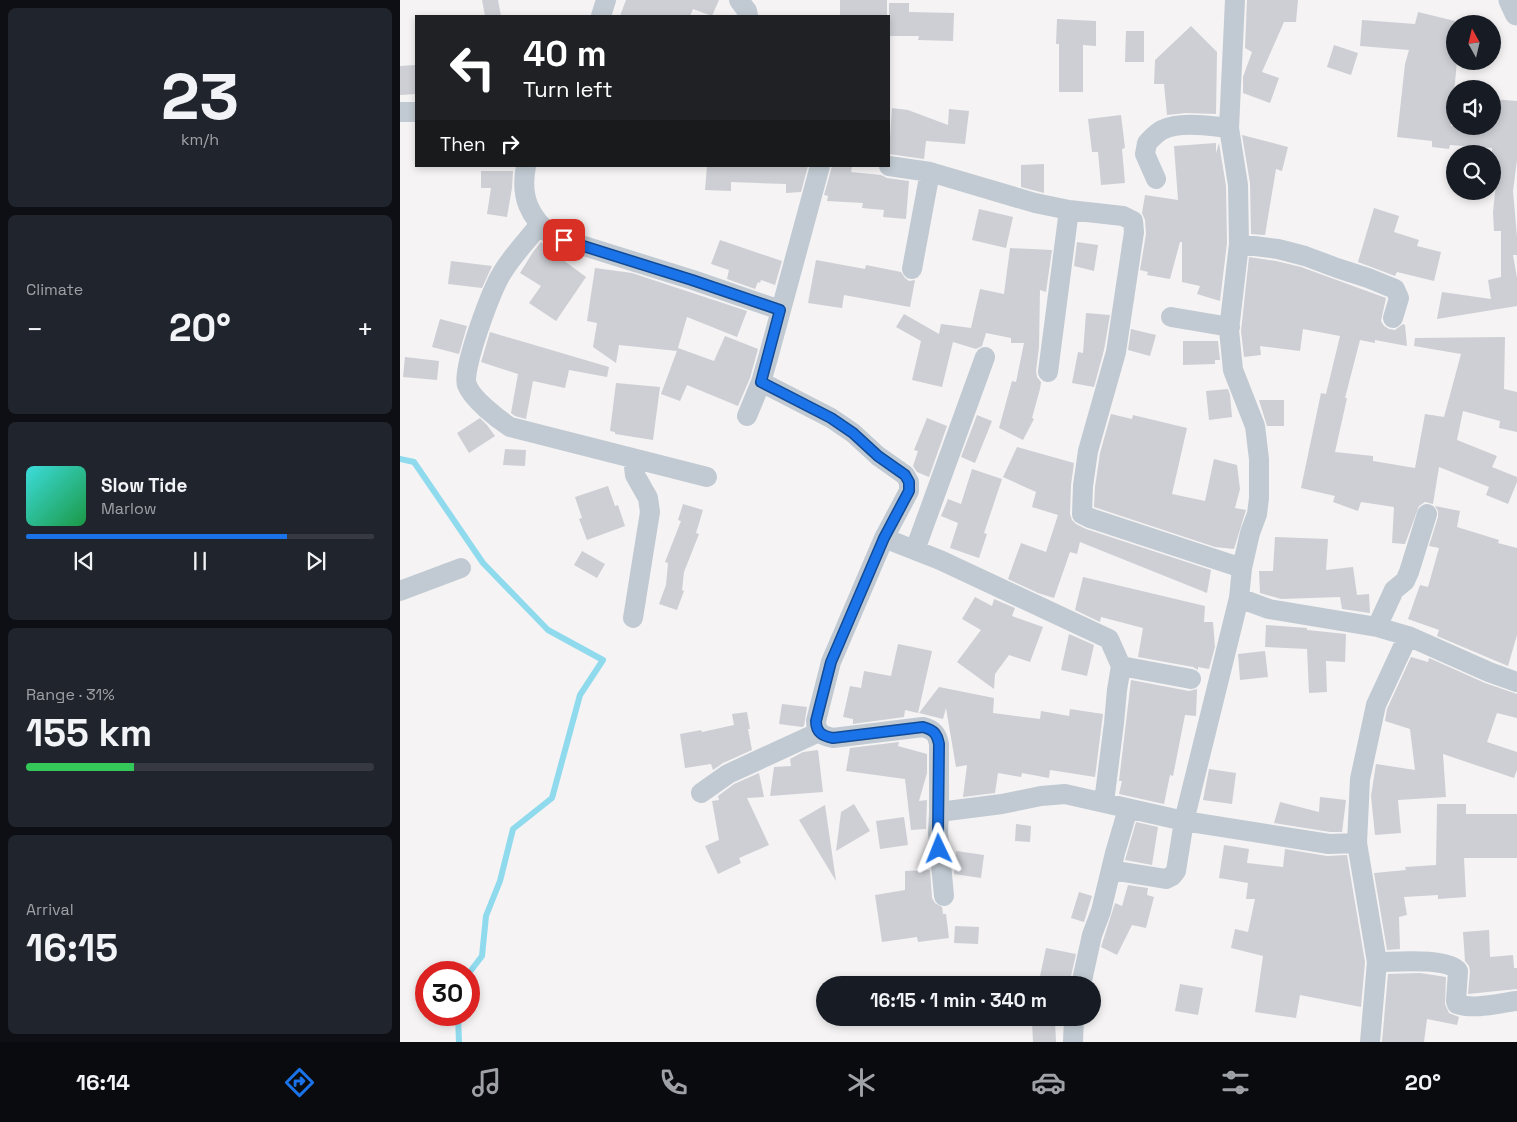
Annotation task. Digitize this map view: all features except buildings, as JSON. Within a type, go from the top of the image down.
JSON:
[{"type":"street","points":[[602,15],[606,0]]},
{"type":"street","points":[[739,0],[748,15]]},
{"type":"street","points":[[1111,870],[1158,878],[1172,876],[1176,871],[1184,821],[1239,598],[1242,568],[1250,532],[1257,514],[1260,459],[1255,426],[1233,370],[1230,327],[1239,244],[1238,185],[1229,128],[1235,0]]},
{"type":"street","points":[[1511,0],[1517,13]]},
{"type":"street","points":[[400,112],[415,112]]},
{"type":"street","points":[[1156,179],[1145,154],[1146,143],[1162,130],[1200,125],[1229,128]]},
{"type":"street","points":[[890,166],[930,172],[1035,203],[1069,210],[1123,216],[1132,221],[1134,225],[1116,352],[1088,451],[1083,486],[1082,514],[1242,568]]},
{"type":"street","points":[[526,167],[524,194],[530,212],[552,236],[780,310]]},
{"type":"street","points":[[747,416],[761,382],[820,167]]},
{"type":"street","points":[[912,269],[930,172]]},
{"type":"street","points":[[1048,372],[1069,210]]},
{"type":"street","points":[[540,225],[501,274],[469,358],[466,370],[467,386],[492,414],[510,427],[707,477]]},
{"type":"street","points":[[1239,244],[1278,249],[1305,256],[1395,289],[1399,298],[1393,318]]},
{"type":"street","points":[[1171,317],[1230,327]]},
{"type":"street","points":[[915,550],[984,357]]},
{"type":"street","points":[[761,382],[831,418],[853,433],[878,456],[905,475],[909,482],[909,491],[884,538],[831,662],[816,727],[824,736],[833,738],[923,727],[932,729],[937,736],[939,744],[938,834],[944,896]]},
{"type":"street","points":[[633,458],[635,475],[648,498],[650,512],[633,618]]},
{"type":"street","points":[[1377,627],[1394,590],[1405,581],[1410,572],[1427,514]]},
{"type":"street","points":[[884,538],[940,560],[1109,639],[1121,666],[1116,690],[1114,723],[1104,802]]},
{"type":"street","points":[[400,591],[461,568]]},
{"type":"street","points":[[1239,598],[1269,609],[1377,627],[1408,636],[1489,672],[1517,682]]},
{"type":"street","points":[[1370,1042],[1377,962],[1357,843],[1360,779],[1376,705],[1408,636]]},
{"type":"street","points":[[1121,666],[1191,679]]},
{"type":"street","points":[[701,793],[728,774],[819,732]]},
{"type":"street","points":[[939,812],[1065,794],[1184,821],[1329,844],[1357,843]]},
{"type":"street","points":[[1083,976],[1092,934],[1101,911],[1128,809]]},
{"type":"street","points":[[1377,962],[1434,962],[1451,965],[1456,968],[1459,974],[1456,995],[1457,1004],[1461,1006],[1517,1000]]},
{"type":"street","points":[[1073,1042],[1074,1026]]},
{"type":"waterway","points":[[400,459],[414,462],[483,563],[548,630],[603,660],[580,695],[552,798],[513,829],[500,881],[486,916],[482,956],[478,961]]},
{"type":"waterway","points":[[458,1026],[459,1042]]},
{"type":"route","points":[[564,240],[610,253],[780,310],[761,382],[831,418],[853,433],[878,456],[905,475],[910,486],[909,491],[884,538],[831,662],[816,727],[824,736],[833,738],[923,727],[932,729],[937,736],[939,744],[939,849]]}]
